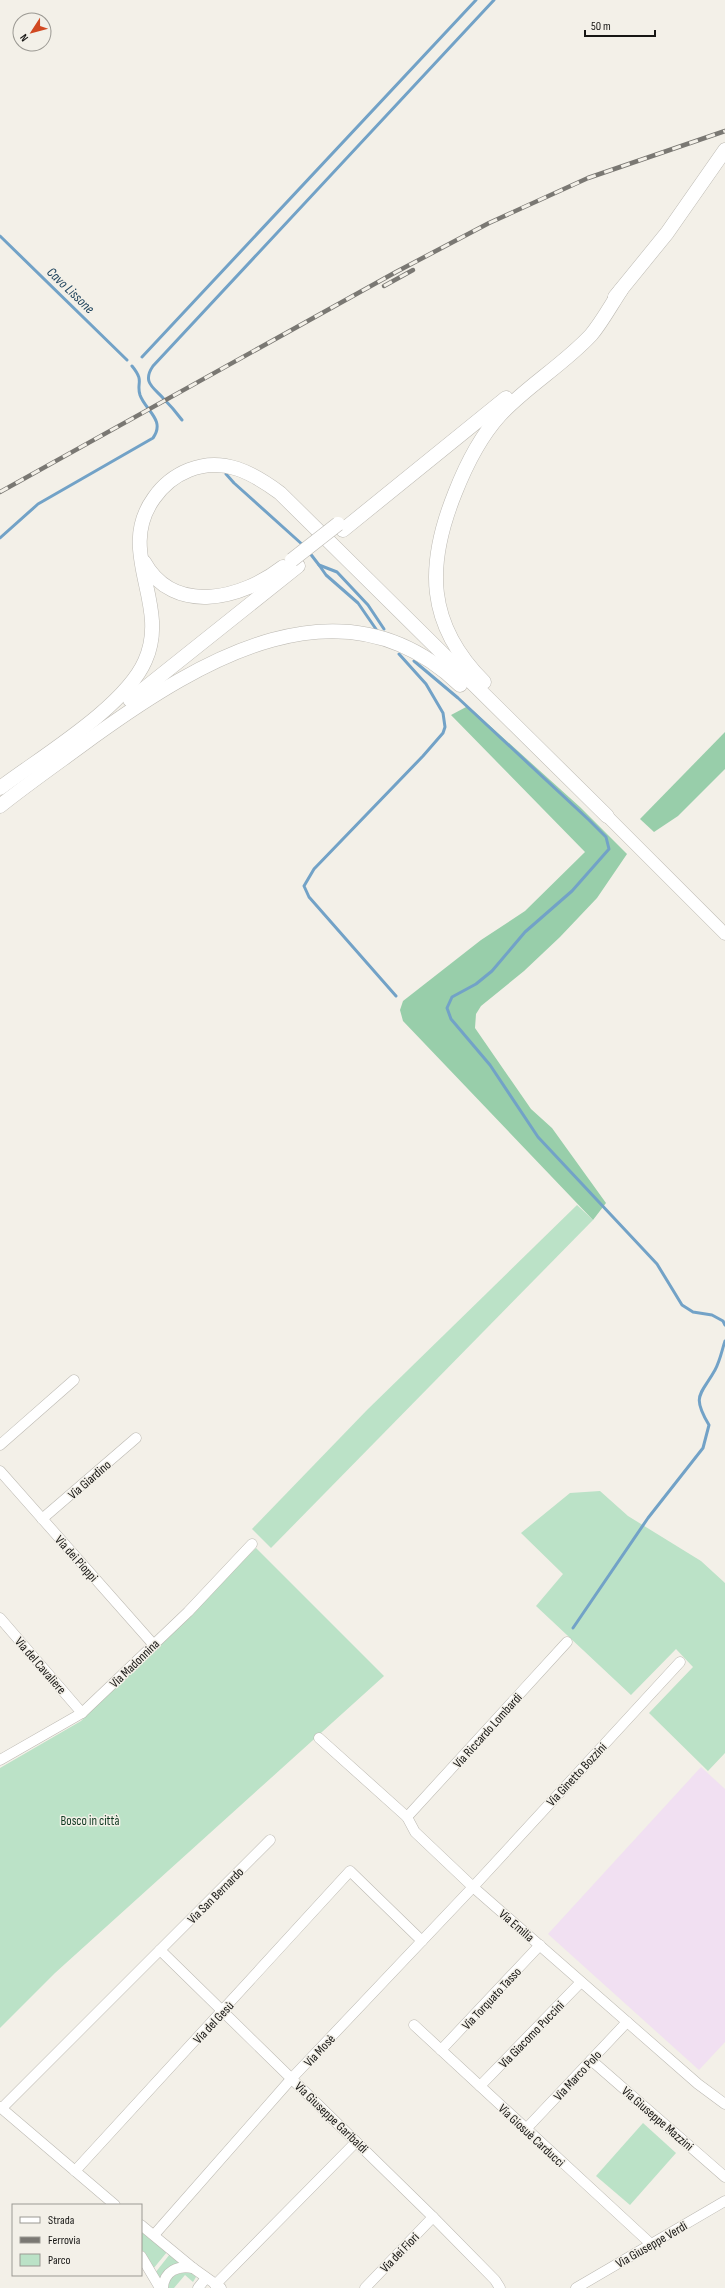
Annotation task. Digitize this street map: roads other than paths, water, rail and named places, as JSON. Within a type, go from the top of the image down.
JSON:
[{"type":"highway","points":[[9,787],[81,737],[177,664],[295,563],[341,527],[372,506],[537,374],[595,320],[621,290],[667,233],[725,150]]},
{"type":"highway","points":[[578,788],[549,747],[473,671],[460,655],[442,618],[437,596],[436,559],[450,505],[470,459],[484,436],[510,406],[548,375],[592,334],[621,290]]},
{"type":"highway","points":[[0,806],[9,787],[110,705],[124,691],[141,668],[150,646],[152,625],[150,600],[139,549],[140,527],[149,504],[168,482],[182,472],[203,466],[227,466],[244,470],[262,479],[297,509],[607,816]]},
{"type":"highway","points":[[139,549],[150,572],[169,588],[194,596],[211,597],[229,595],[256,585],[295,563]]},
{"type":"highway","points":[[9,787],[147,698],[218,659],[282,637],[333,631],[350,632],[395,643],[445,671],[523,746],[578,788]]},
{"type":"main road","points":[[607,816],[725,934]]},
{"type":"street","points":[[0,1445],[74,1380]]},
{"type":"street","name":"Via Giardino","points":[[42,1519],[136,1438]]},
{"type":"street","name":"Via dei Pioppi","points":[[0,1471],[153,1644]]},
{"type":"street","name":"Via Madonnina","points":[[0,1760],[82,1713],[188,1612],[252,1544]]},
{"type":"street","name":"Via del Cavaliere","points":[[0,1618],[82,1713]]},
{"type":"street","name":"Via Riccardo Lombardi","points":[[407,1817],[567,1642]]},
{"type":"street","name":"Via Ginetto Bozzini","points":[[473,1887],[680,1662]]},
{"type":"street","name":"Via Emilia","points":[[319,1738],[407,1817],[415,1832],[473,1887],[698,2084],[725,2104]]},
{"type":"street","name":"Via San Bernardo","points":[[2,2111],[270,1840]]},
{"type":"street","name":"Via del Gesù","points":[[75,2171],[223,2012],[350,1871],[422,1941]]},
{"type":"street","name":"Via Mosè","points":[[154,2235],[292,2078],[473,1887]]},
{"type":"street","name":"Via Torquato Tasso","points":[[441,2050],[540,1946]]},
{"type":"street","name":"Via Giuseppe Garibaldi","points":[[160,1950],[434,2217],[495,2280],[500,2288]]},
{"type":"street","name":"Via Giacomo Puccini","points":[[480,2086],[582,1982]]},
{"type":"street","name":"Via Marco Polo","points":[[526,2129],[627,2022]]},
{"type":"street","name":"Via Giosuè Carducci","points":[[414,2025],[651,2244]]},
{"type":"street","name":"Via Giuseppe Mazzini","points":[[591,2060],[725,2177]]},
{"type":"street","points":[[2,2111],[114,2204]]},
{"type":"street","points":[[142,2226],[218,2287],[356,2142]]},
{"type":"street","points":[[101,2194],[109,2204]]},
{"type":"street","name":"Via Giuseppe Verdi","points":[[576,2288],[725,2201]]},
{"type":"street","name":"Via dei Fiori","points":[[365,2288],[434,2217]]},
{"type":"street","points":[[142,2258],[161,2288]]},
{"type":"street","points":[[161,2288],[165,2278],[171,2271],[181,2267],[193,2268]]},
{"type":"street","points":[[198,2288],[206,2278]]},
{"type":"waterway","points":[[142,357],[476,0]]},
{"type":"waterway","points":[[182,420],[150,384],[149,376],[153,366],[494,0]]},
{"type":"waterway","name":"Cavo Lissone","points":[[0,236],[127,360]]},
{"type":"waterway","points":[[0,538],[38,504],[153,438],[156,432],[156,420],[140,395],[138,375],[132,366]]},
{"type":"waterway","points":[[226,474],[304,546]]},
{"type":"waterway","points":[[309,552],[319,565],[337,572],[368,605],[384,629]]},
{"type":"waterway","points":[[319,565],[326,575],[358,603],[378,632]]},
{"type":"waterway","points":[[396,996],[309,897],[304,886],[314,869],[423,756],[443,733],[445,727],[443,713],[426,684],[399,654]]},
{"type":"waterway","points":[[414,661],[458,698],[589,820],[606,837],[609,849],[572,891],[525,932],[492,971],[476,984],[452,997],[447,1008],[451,1019],[490,1065],[538,1137],[657,1264],[682,1305],[693,1312],[712,1315],[723,1321],[725,1325]]},
{"type":"waterway","points":[[573,1628],[648,1518],[703,1448],[709,1425],[700,1407],[700,1396],[702,1390],[717,1367],[725,1341]]},
{"type":"railway","points":[[0,492],[396,272],[489,223],[588,178],[725,131]]},
{"type":"railway","points":[[384,286],[413,270]]},
{"type":"park label","name":"Bosco in città","points":[[90,1820]]}]
